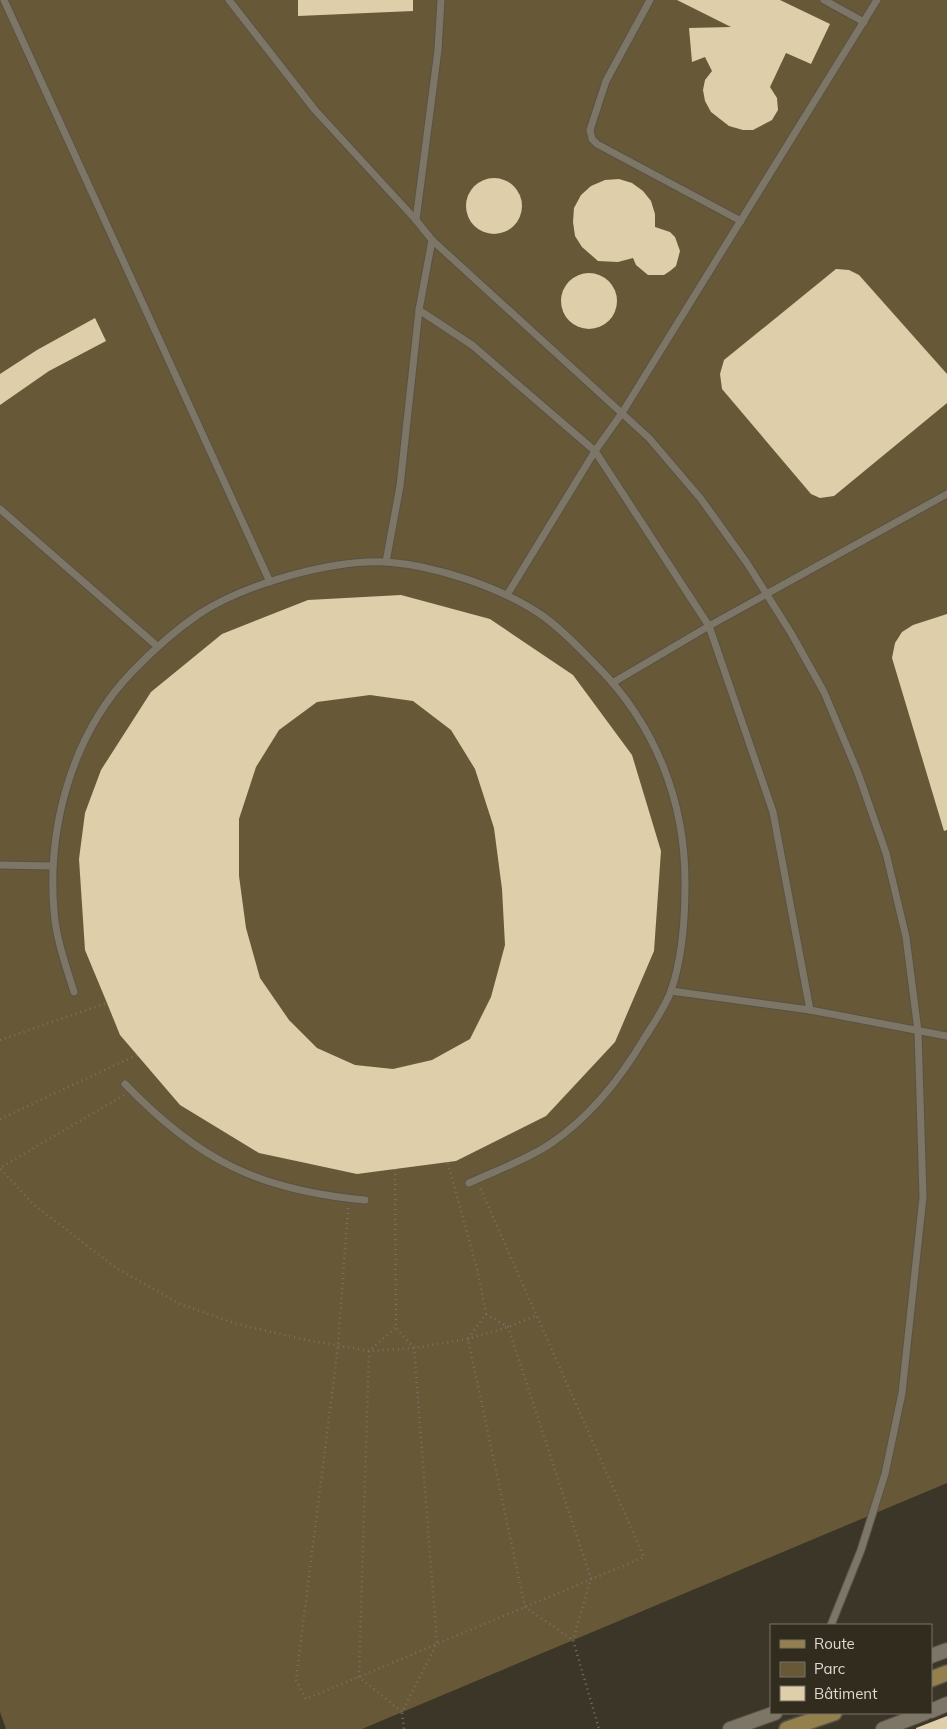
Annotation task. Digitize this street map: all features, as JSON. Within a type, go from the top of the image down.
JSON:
[{"type":"main road","points":[[932,1678],[947,1673]]},
{"type":"main road","points":[[787,1729],[831,1714]]},
{"type":"street","points":[[932,1656],[947,1650]]},
{"type":"street","points":[[932,1710],[947,1704]]},
{"type":"street","points":[[730,1729],[772,1714]]},
{"type":"street","points":[[882,1729],[910,1724],[924,1714]]},
{"type":"lane","points":[[4,0],[270,582]]},
{"type":"lane","points":[[229,0],[315,110],[432,240],[649,438],[701,499],[767,594],[824,692],[858,773],[886,853],[906,937],[918,1031],[923,1197],[902,1394],[885,1474],[861,1550],[831,1624]]},
{"type":"lane","points":[[416,220],[438,50],[441,0]]},
{"type":"lane","points":[[650,0],[606,81],[590,130],[592,139],[597,144],[741,221]]},
{"type":"lane","points":[[824,0],[864,22]]},
{"type":"lane","points":[[507,594],[595,451],[622,413],[877,0]]},
{"type":"lane","points":[[386,562],[400,486],[419,310],[432,240]]},
{"type":"lane","points":[[419,310],[472,345],[595,451],[709,626],[773,812],[810,1010]]},
{"type":"lane","points":[[614,682],[709,626],[947,494]]},
{"type":"lane","points":[[0,509],[157,646]]},
{"type":"lane","points":[[74,992],[54,916],[52,866],[60,817],[71,774],[80,752],[105,706],[122,683],[157,646],[200,613],[231,596],[315,569],[386,562],[429,570],[507,594],[542,616],[570,638],[614,682],[632,705],[654,744],[670,786],[681,830],[686,866],[685,901],[681,944],[671,991],[628,1065],[599,1102],[550,1144],[468,1183]]},
{"type":"lane","points":[[0,865],[52,866]]},
{"type":"lane","points":[[671,991],[810,1010],[947,1036]]},
{"type":"lane","points":[[125,1084],[154,1115],[215,1160],[247,1174],[305,1192],[365,1200]]},
{"type":"path","points":[[0,1040],[107,1003]]},
{"type":"path","points":[[0,1119],[137,1055]]},
{"type":"path","points":[[132,1091],[0,1168],[33,1204],[116,1268],[180,1304],[237,1324],[369,1351],[414,1348],[468,1340],[508,1328],[538,1315]]},
{"type":"path","points":[[448,1163],[478,1273],[486,1314],[468,1340],[525,1607],[573,1640]]},
{"type":"path","points":[[395,1169],[396,1328],[414,1348],[437,1643],[402,1712],[404,1729]]},
{"type":"path","points":[[348,1198],[338,1346],[296,1680],[306,1699],[644,1557],[476,1179]]},
{"type":"path","points":[[486,1314],[508,1328],[591,1579],[573,1640],[599,1729]]},
{"type":"path","points":[[359,1677],[369,1351],[396,1328]]},
{"type":"path","points":[[359,1677],[402,1712]]},
{"type":"green space","points":[[0,0],[947,0],[947,1483],[362,1729],[6,1729],[0,1712]]},
{"type":"building","points":[[298,0],[413,0],[413,11],[298,16]]},
{"type":"building","points":[[677,0],[780,0],[830,24],[811,64],[786,53],[770,87],[777,98],[778,110],[772,120],[753,130],[743,130],[729,126],[711,112],[705,101],[703,90],[705,80],[712,71],[705,57],[692,62],[689,28],[731,27]]},
{"type":"building","points":[[494,178],[509,183],[517,191],[522,206],[517,221],[509,229],[494,234],[479,229],[471,221],[466,206],[471,191],[479,183]]},
{"type":"building","points":[[619,179],[632,183],[643,191],[651,201],[655,214],[655,227],[670,232],[675,237],[680,251],[676,266],[664,275],[648,275],[636,265],[633,258],[618,262],[598,261],[582,247],[575,236],[574,208],[581,195],[591,186],[605,180]]},
{"type":"building","points":[[836,269],[849,270],[859,275],[947,374],[947,403],[834,496],[820,498],[811,494],[722,389],[720,374],[724,360]]},
{"type":"building","points":[[589,273],[600,275],[609,281],[615,290],[617,301],[615,312],[609,321],[600,327],[589,329],[578,327],[569,321],[563,312],[561,301],[563,290],[569,281],[578,275]]},
{"type":"building","points":[[95,318],[106,341],[49,371],[0,405],[0,374],[37,350]]},
{"type":"building","points":[[401,595],[490,619],[573,675],[632,755],[661,851],[654,951],[615,1042],[546,1116],[456,1161],[357,1174],[259,1153],[180,1105],[120,1035],[85,950],[79,859],[85,813],[101,770],[151,692],[222,634],[308,600]],"holes":[[[370,695],[413,701],[451,730],[475,769],[494,828],[502,889],[505,945],[491,997],[470,1039],[432,1060],[393,1069],[355,1065],[317,1048],[289,1020],[260,978],[246,928],[239,876],[239,819],[256,767],[279,730],[317,702]]]},
{"type":"building","points":[[947,614],[947,830],[944,831],[892,658],[895,643],[902,632],[913,625]]},
{"type":"building","points":[[947,1716],[947,1729],[916,1729],[916,1728]]}]
